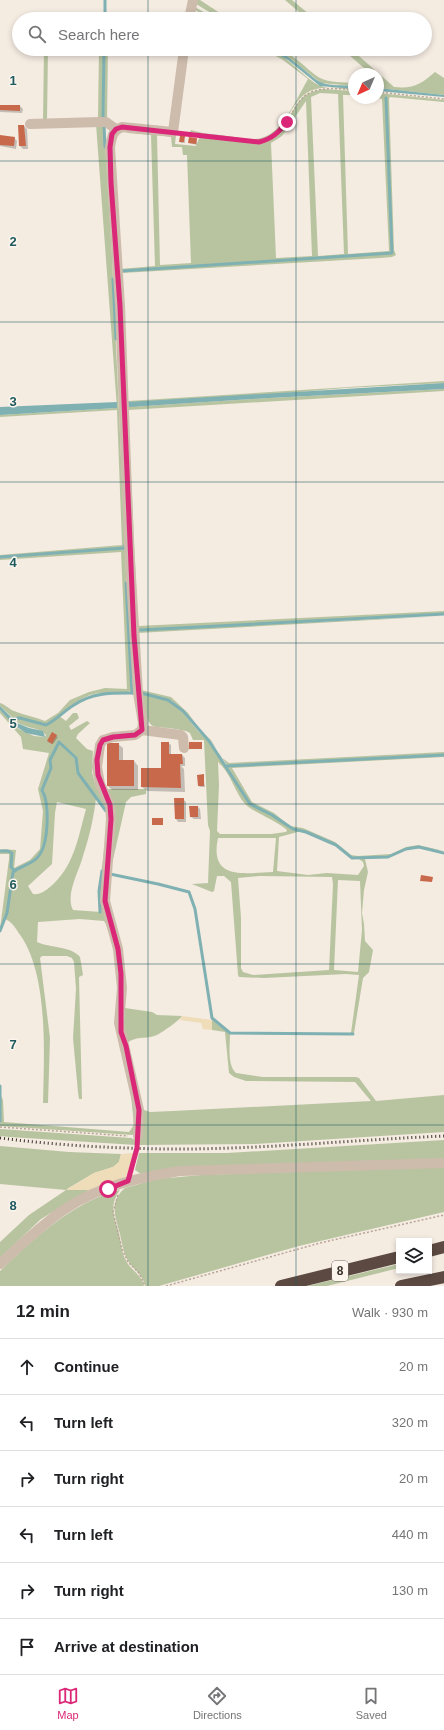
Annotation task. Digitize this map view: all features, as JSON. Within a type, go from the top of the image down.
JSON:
[{"type":"highway","points":[[432,1249],[444,1247]]},
{"type":"highway","name":"8","points":[[281,1286],[396,1258]]},
{"type":"highway","points":[[401,1286],[444,1277]]},
{"type":"street","points":[[190,12],[193,0]]},
{"type":"street","points":[[142,730],[134,636],[120,306],[111,183],[110,147],[112,134],[116,129],[122,127],[173,132],[183,56]]},
{"type":"street","points":[[30,124],[106,122],[116,129]]},
{"type":"street","points":[[138,1136],[139,1110],[119,1023],[122,988],[118,949],[105,901],[111,819],[110,805],[100,784],[97,767],[100,745],[103,740],[113,737],[135,735],[142,730],[181,734],[183,737],[184,748]]},
{"type":"street","points":[[0,1264],[28,1237],[67,1208],[89,1196],[128,1181],[180,1171],[444,1163]]},
{"type":"path","points":[[173,132],[259,142],[268,140],[281,131],[303,97],[312,91],[323,89],[348,90]]},
{"type":"path","points":[[384,93],[444,99]]},
{"type":"path","points":[[0,1127],[138,1136],[137,1148],[128,1181],[117,1198],[114,1219],[122,1248],[128,1262],[139,1273],[145,1286]]},
{"type":"path","points":[[166,1286],[326,1241],[444,1215]]},
{"type":"green space","points":[[196,0],[200,0],[218,12],[209,12],[196,4],[195,7],[204,12],[195,10],[193,12]]},
{"type":"green space","points":[[285,0],[292,0],[307,12],[299,12]]},
{"type":"green space","points":[[44,56],[48,56],[47,120],[43,121]]},
{"type":"green space","points":[[99,56],[104,56],[102,118],[98,118]]},
{"type":"green space","points":[[105,56],[108,56],[107,119],[104,118]]},
{"type":"green space","points":[[276,56],[282,56],[314,83],[329,88],[316,89],[299,99],[283,124],[268,138],[258,141],[190,132],[191,130],[244,138],[261,138],[269,135],[282,122],[289,113],[308,79]]},
{"type":"green space","points":[[285,56],[292,56],[324,80],[348,83],[348,85],[321,83]]},
{"type":"green space","points":[[350,56],[359,56],[372,68],[364,68]]},
{"type":"green space","points":[[435,72],[444,78],[444,95],[384,89],[384,78],[394,87],[407,87],[417,85],[426,80]]},
{"type":"green space","points":[[323,89],[348,91],[348,95],[343,95],[348,254],[389,251],[382,104],[384,104],[384,94],[444,100],[444,102],[390,97],[389,99],[394,250],[396,255],[392,257],[380,258],[122,273],[128,401],[444,381],[444,383],[345,388],[129,407],[444,389],[444,391],[128,410],[138,626],[444,611],[444,613],[140,630],[444,616],[138,633],[141,690],[171,697],[188,713],[199,729],[172,701],[140,692],[120,269],[155,266],[151,135],[128,133],[123,130],[176,135],[175,144],[196,146],[200,136],[259,143],[276,136],[286,124],[297,104],[308,94]],"holes":[[[320,93],[338,94],[344,254],[318,256],[311,97]],[[385,98],[393,253],[122,271],[392,252]],[[306,101],[312,256],[276,258],[271,143],[282,136]],[[157,135],[171,137],[172,147],[182,147],[183,155],[187,155],[191,263],[160,265]]]},
{"type":"green space","points":[[96,124],[104,126],[112,256],[125,547],[0,557],[0,555],[122,545],[117,410],[0,417],[0,415],[117,408]]},
{"type":"green space","points":[[125,549],[131,691],[90,695],[78,701],[45,725],[18,717],[13,718],[0,706],[0,703],[14,711],[45,721],[58,713],[70,700],[89,692],[105,688],[127,689],[121,552],[0,560],[0,558]]},
{"type":"green space","points":[[140,693],[168,701],[182,712],[209,741],[250,805],[272,815],[292,830],[301,831],[279,837],[277,871],[308,875],[327,873],[358,875],[364,866],[363,862],[359,859],[365,859],[368,872],[364,890],[362,913],[365,941],[373,950],[369,972],[363,978],[354,1033],[351,1033],[359,975],[346,974],[264,978],[239,977],[231,882],[224,876],[217,876],[214,891],[212,892],[192,884],[208,883],[210,831],[208,825],[204,740],[193,740],[190,733],[186,731],[153,726],[147,717]],"holes":[[[218,762],[226,771],[245,804],[282,826],[287,830],[286,832],[271,834],[220,834],[217,831],[219,785]],[[218,838],[276,838],[273,872],[231,872],[224,868],[219,862],[217,852]],[[259,876],[332,877],[333,884],[329,970],[253,975],[243,972],[241,968],[241,918],[238,878]],[[338,880],[360,881],[362,930],[358,972],[334,970]]]},
{"type":"green space","points":[[0,710],[19,729],[34,736],[45,737],[46,735],[39,730],[17,722],[14,719],[17,718],[46,726],[59,716],[66,721],[73,713],[77,713],[79,718],[69,726],[71,730],[87,721],[90,723],[78,734],[76,738],[87,749],[93,751],[92,772],[96,787],[106,804],[109,816],[103,898],[115,944],[104,921],[80,919],[38,922],[37,942],[66,949],[76,953],[80,957],[83,975],[79,977],[82,1099],[79,1099],[73,1038],[76,989],[74,962],[72,958],[67,956],[42,956],[40,958],[50,1038],[48,1103],[43,1103],[44,1037],[40,990],[28,949],[14,926],[5,919],[14,873],[38,858],[45,844],[48,814],[46,796],[43,789],[51,769],[51,760],[59,743],[75,759],[77,774],[96,798],[89,835],[72,890],[71,904],[73,910],[101,912],[99,891],[108,818],[105,807],[78,773],[76,758],[58,742],[50,760],[50,768],[42,790],[47,815],[43,844],[36,858],[15,870],[11,865],[13,853],[0,849],[16,850],[14,868],[30,860],[40,849],[43,811],[38,789],[49,753],[23,749],[21,737],[0,713]],"holes":[[[57,802],[86,809],[74,851],[65,870],[50,887],[40,893],[33,894],[28,886],[52,864]]]},
{"type":"green space","points":[[444,752],[444,754],[227,765],[222,758],[229,763]]},
{"type":"green space","points":[[444,756],[232,768],[252,802],[274,813],[290,826],[303,828],[335,842],[351,855],[391,854],[406,847],[418,845],[444,851],[419,847],[405,849],[388,856],[353,857],[336,845],[306,831],[293,829],[272,814],[251,804],[227,766]]},
{"type":"green space","points":[[105,789],[146,789],[146,794],[131,797],[126,802],[110,873]]},
{"type":"green space","points":[[0,852],[8,852],[12,854],[10,867],[14,871],[6,913],[0,929],[9,854],[0,854]]},
{"type":"green space","points":[[125,1008],[152,1012],[157,1015],[182,1016],[169,1027],[156,1035],[137,1038],[127,1043],[123,1033]]},
{"type":"green space","points":[[212,1020],[230,1034],[230,1060],[236,1073],[263,1077],[356,1077],[359,1078],[376,1101],[444,1095],[444,1132],[255,1144],[138,1145],[141,1109],[150,1112],[371,1101],[355,1082],[246,1081],[234,1077],[229,1073],[225,1032],[212,1030]]},
{"type":"green space","points":[[129,1076],[136,1101],[134,1134],[132,1135],[0,1126],[1,1096],[3,1100],[4,1122],[129,1132],[134,1125]]},
{"type":"green space","points":[[0,1129],[131,1138],[136,1140],[136,1145],[0,1136]]},
{"type":"green space","points":[[444,1140],[444,1160],[141,1174],[135,1170],[139,1153],[227,1153]]},
{"type":"green space","points":[[0,1146],[69,1152],[121,1154],[119,1162],[113,1167],[94,1173],[67,1189],[89,1190],[41,1219],[0,1258],[0,1242],[29,1215],[66,1190],[0,1184]]},
{"type":"green space","points":[[444,1167],[444,1212],[299,1246],[159,1286],[145,1286],[141,1276],[128,1261],[115,1216],[116,1199],[125,1188],[157,1179],[201,1175]]},
{"type":"green space","points":[[120,1190],[116,1196],[113,1207],[124,1257],[128,1264],[140,1277],[144,1286],[0,1286],[0,1271],[41,1234],[70,1212],[86,1203]]},
{"type":"green space","points":[[396,1265],[396,1269],[327,1286],[307,1286]]},
{"type":"sand","points":[[182,1016],[212,1020],[212,1030],[203,1029],[201,1023],[180,1020]]},
{"type":"sand","points":[[134,1153],[126,1177],[89,1190],[66,1190],[94,1173],[113,1167],[119,1162],[121,1154]]},
{"type":"water","points":[[281,56],[288,57],[320,82],[332,85],[348,86],[348,88],[320,86],[288,60]]},
{"type":"water","points":[[384,89],[444,95],[444,97],[384,92]]},
{"type":"water","points":[[444,383],[444,389],[129,407],[128,402]]},
{"type":"water","points":[[117,402],[117,408],[0,415],[0,407]]},
{"type":"water","points":[[0,706],[17,723],[29,728],[43,731],[45,737],[26,733],[14,725],[0,710]]},
{"type":"building","points":[[0,105],[20,105],[20,111],[0,110]]},
{"type":"building","points":[[18,125],[24,125],[26,146],[19,146]]},
{"type":"building","points":[[0,135],[15,137],[14,146],[0,145]]},
{"type":"building","points":[[180,136],[185,136],[184,142],[179,142]]},
{"type":"building","points":[[189,137],[197,138],[196,144],[188,143]]},
{"type":"building","points":[[52,732],[57,735],[52,744],[47,741]]},
{"type":"building","points":[[161,742],[169,742],[169,754],[182,754],[183,764],[180,764],[181,788],[141,787],[141,768],[161,768]]},
{"type":"building","points":[[189,742],[202,742],[202,749],[189,749]]},
{"type":"building","points":[[107,743],[119,743],[119,760],[134,760],[134,786],[107,786]]},
{"type":"building","points":[[204,774],[204,786],[198,786],[197,775]]},
{"type":"building","points":[[174,798],[184,798],[184,819],[175,819]]},
{"type":"building","points":[[189,806],[198,806],[198,817],[190,817]]},
{"type":"building","points":[[152,818],[163,818],[163,825],[152,825]]},
{"type":"building","points":[[421,875],[433,877],[432,882],[420,881]]},
{"type":"waterway","points":[[105,0],[105,12]]},
{"type":"waterway","points":[[103,118],[104,56]]},
{"type":"waterway","points":[[121,271],[392,253],[386,98]]},
{"type":"waterway","points":[[104,125],[105,147]]},
{"type":"waterway","points":[[113,279],[116,339]]},
{"type":"waterway","points":[[0,557],[125,548],[125,545]]},
{"type":"waterway","points":[[126,583],[132,693]]},
{"type":"waterway","points":[[140,630],[444,614]]},
{"type":"waterway","points":[[12,719],[20,718],[46,725],[74,705],[96,695],[134,693]]},
{"type":"waterway","points":[[141,693],[168,700],[183,711],[209,741],[250,804],[272,815],[293,829],[306,832],[336,845],[352,858],[388,857],[406,849],[419,847],[444,853]]},
{"type":"waterway","points":[[0,931],[7,913],[13,872],[37,858],[44,844],[47,815],[45,796],[42,790],[51,768],[50,760],[59,742],[76,758],[78,773],[106,811]]},
{"type":"waterway","points":[[226,766],[444,755]]},
{"type":"waterway","points":[[0,851],[8,851],[12,853],[11,867],[15,871]]},
{"type":"waterway","points":[[100,912],[99,891],[102,871]]},
{"type":"waterway","points":[[110,874],[189,892],[195,909],[212,1018],[230,1033],[353,1034]]},
{"type":"waterway","points":[[0,1086],[0,1121]]},
{"type":"railway","points":[[0,1138],[41,1143],[101,1147],[198,1149],[444,1136]]},
{"type":"route","points":[[108,1189],[128,1181],[137,1148],[140,1123],[134,1082],[119,1023],[122,988],[121,974],[118,949],[105,901],[106,865],[111,819],[110,805],[100,784],[97,760],[100,745],[103,740],[113,737],[135,735],[142,730],[143,723],[138,693],[129,544],[120,306],[111,183],[110,147],[112,134],[116,129],[122,127],[259,142],[268,140],[274,136],[281,131],[287,122]]}]
